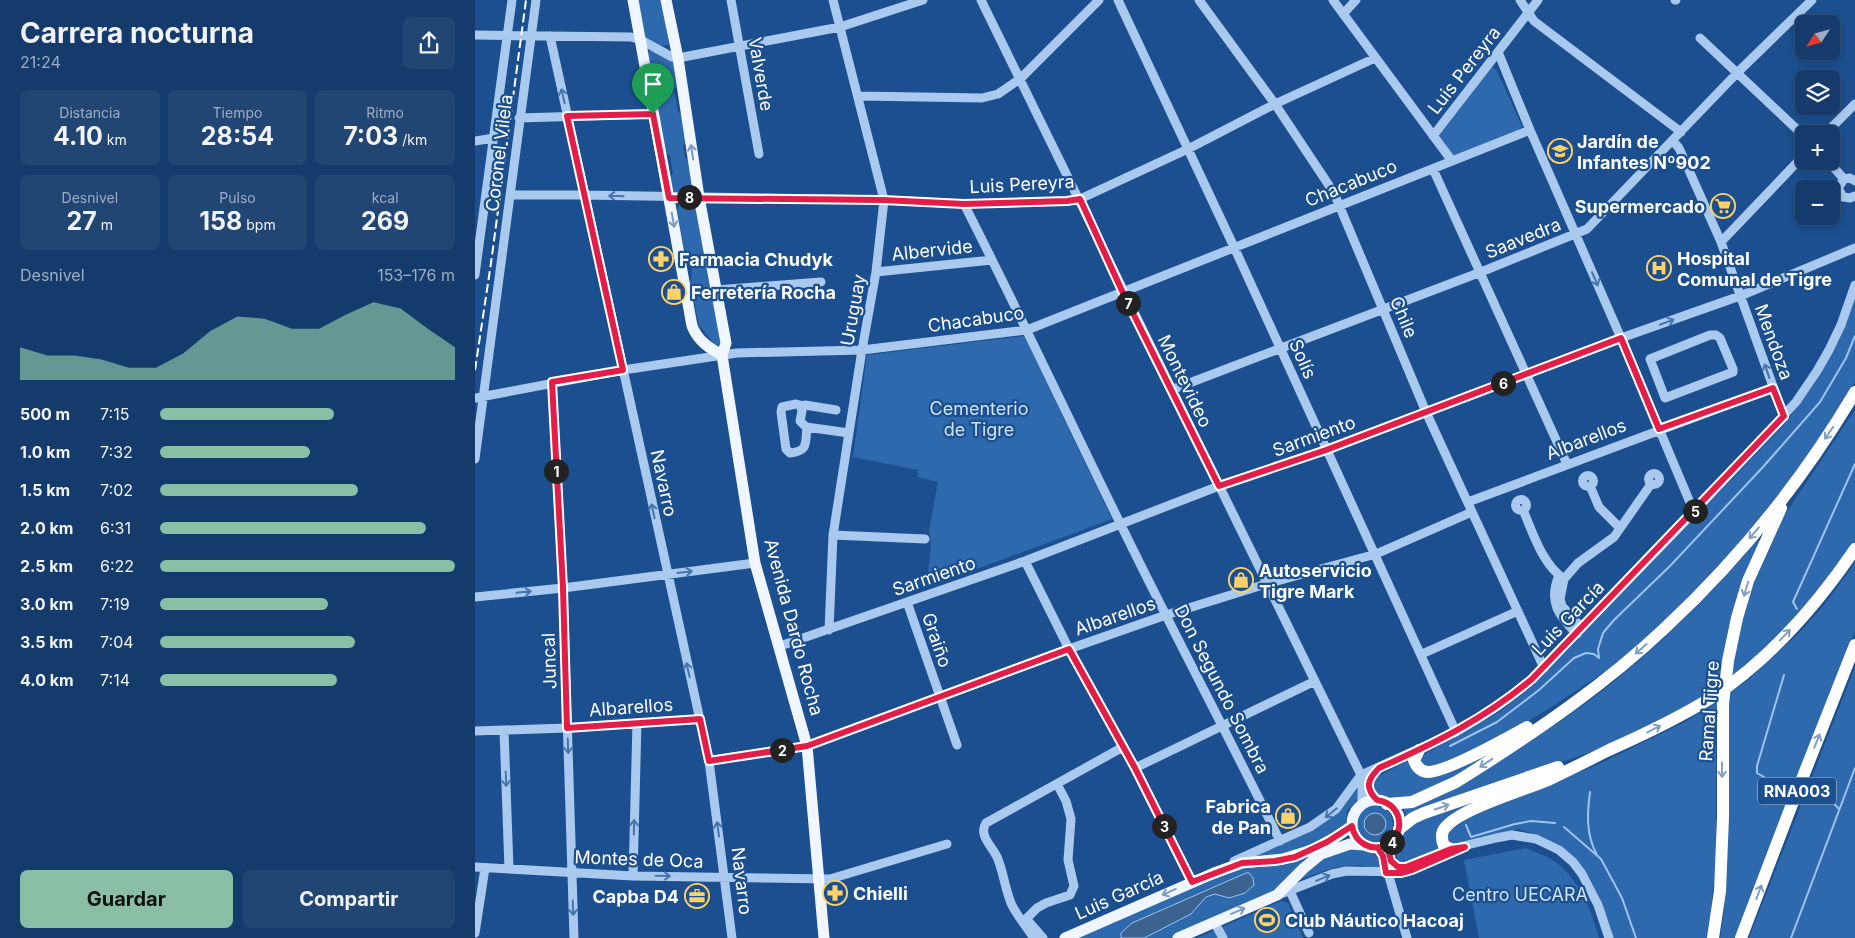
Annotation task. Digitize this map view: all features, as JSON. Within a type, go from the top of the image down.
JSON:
[{"type":"highway","points":[[1382,802],[1412,802],[1456,782],[1553,719],[1614,672],[1672,621],[1711,583],[1786,496],[1855,392]]},
{"type":"highway","name":"Ramal Tigre","points":[[1713,938],[1720,891],[1723,817],[1723,704],[1728,660],[1737,618],[1748,581],[1786,496]]},
{"type":"highway","points":[[1451,849],[1445,846],[1442,837],[1445,829],[1455,820],[1478,808],[1547,780],[1680,716],[1741,676],[1775,646],[1805,615],[1834,580],[1855,549]]},
{"type":"highway","name":"RNA003","points":[[1741,938],[1855,645]]},
{"type":"highway","points":[[1419,750],[1414,760],[1420,769],[1430,772],[1450,766],[1496,744],[1584,695]]},
{"type":"highway","points":[[1399,829],[1413,818],[1424,813],[1610,750]]},
{"type":"main road","points":[[633,0],[692,326],[696,336],[707,347],[722,355]]},
{"type":"main road","name":"Avenida Dardo Rocha","points":[[666,0],[678,58],[699,197],[726,343],[722,355],[755,563],[807,746],[824,938]]},
{"type":"main road","points":[[1177,938],[1277,895],[1321,854],[1350,844],[1363,845],[1383,846],[1393,841],[1399,829],[1398,817],[1392,807],[1382,802],[1361,805],[1354,814],[1352,826],[1355,837],[1363,845]]},
{"type":"main road","name":"Luis García","points":[[1065,938],[1192,882],[1242,863],[1275,861],[1295,857],[1327,842],[1352,826]]},
{"type":"street","points":[[475,275],[478,237],[494,138],[512,0]]},
{"type":"street","name":"Coronel Vilela","points":[[475,459],[479,398],[510,196],[536,0]]},
{"type":"street","name":"Valverde","points":[[731,0],[759,154]]},
{"type":"street","name":"Uruguay","points":[[829,630],[833,535],[876,272],[883,200],[833,0]]},
{"type":"street","points":[[475,35],[631,37],[641,40],[672,57],[678,58],[840,27],[923,0]]},
{"type":"street","name":"Montevideo","points":[[981,0],[1361,775],[1368,789],[1382,802]]},
{"type":"street","points":[[858,96],[982,98],[998,94],[1019,79],[1099,0]]},
{"type":"street","name":"Solís","points":[[1118,0],[1235,247],[1456,732]]},
{"type":"street","points":[[1333,0],[1452,161]]},
{"type":"street","points":[[1343,14],[1356,0]]},
{"type":"street","points":[[1520,0],[1534,22],[1681,132]]},
{"type":"street","name":"Luis Pereyra","points":[[1433,136],[1538,0]]},
{"type":"street","name":"Saavedra","points":[[1171,390],[1481,272],[1587,229],[1738,72],[1811,0]]},
{"type":"street","name":"Chile","points":[[1204,2],[1334,193],[1426,412],[1544,668]]},
{"type":"street","name":"Navarro","points":[[549,36],[709,761],[732,938]]},
{"type":"street","points":[[1701,38],[1795,127]]},
{"type":"street","points":[[1498,52],[1694,512]]},
{"type":"street","name":"Luis Pereyra","points":[[510,196],[584,195],[669,198],[883,200],[964,204],[1080,199],[1188,149],[1275,104],[1375,58]]},
{"type":"street","points":[[1834,125],[1855,104]]},
{"type":"street","points":[[519,118],[653,114]]},
{"type":"street","name":"Chacabuco","points":[[479,398],[552,382],[737,353],[862,350],[1027,330],[1530,130]]},
{"type":"street","points":[[475,141],[494,138]]},
{"type":"street","name":"Mendoza","points":[[1673,141],[1679,148],[1721,242],[1784,416]]},
{"type":"street","points":[[1721,242],[1795,164]]},
{"type":"street","points":[[1433,168],[1567,464]]},
{"type":"street","points":[[1836,170],[1844,179]]},
{"type":"street","points":[[1855,181],[1850,178],[1844,179],[1838,188],[1846,198],[1855,196]]},
{"type":"street","name":"Don Segundo Sombra","points":[[964,204],[1166,615],[1280,841]]},
{"type":"street","name":"Sarmiento","points":[[780,646],[1025,561],[1219,486],[1326,450],[1621,338],[1740,296],[1855,248]]},
{"type":"street","name":"Albervide","points":[[876,272],[992,260]]},
{"type":"street","points":[[716,290],[821,282]]},
{"type":"street","name":"Luis García","points":[[1214,873],[1229,863],[1310,827],[1336,809],[1361,775],[1456,732],[1499,705],[1544,668],[1694,512],[1801,396],[1829,350],[1841,325],[1855,285]]},
{"type":"street","points":[[1711,335],[1717,335],[1721,338],[1733,369],[1730,374],[1666,399],[1656,378],[1650,362],[1652,357],[1711,335]]},
{"type":"street","points":[[1640,384],[1656,378]]},
{"type":"street","name":"Juncal","points":[[552,382],[563,588],[574,938]]},
{"type":"street","name":"Albarellos","points":[[1468,502],[1659,429],[1773,388]]},
{"type":"street","points":[[802,408],[796,404],[782,407],[781,409],[786,449],[790,453],[801,452],[805,447],[807,427]]},
{"type":"street","points":[[836,410],[805,404],[802,408],[800,421],[807,427],[849,433]]},
{"type":"street","points":[[1561,577],[1607,543],[1651,484]]},
{"type":"street","points":[[1590,486],[1599,507],[1620,528]]},
{"type":"street","points":[[1523,510],[1538,545],[1561,577],[1560,599],[1562,606],[1580,631]]},
{"type":"street","name":"Albarellos","points":[[709,761],[807,746],[1166,615],[1266,584],[1376,554],[1472,512]]},
{"type":"street","points":[[833,535],[925,539]]},
{"type":"street","points":[[1025,561],[1069,649],[1135,768],[1192,882]]},
{"type":"street","points":[[475,596],[563,588],[755,563]]},
{"type":"street","name":"Graiño","points":[[907,602],[957,745]]},
{"type":"street","points":[[1421,654],[1518,611]]},
{"type":"street","points":[[1135,768],[1315,681]]},
{"type":"street","name":"Albarellos","points":[[475,731],[567,728],[700,719]]},
{"type":"street","points":[[633,876],[637,723]]},
{"type":"street","points":[[504,730],[509,869]]},
{"type":"street","points":[[1043,938],[1014,908],[997,855],[985,838],[983,828],[986,823],[1123,746]]},
{"type":"street","points":[[1368,789],[1369,781],[1379,768]]},
{"type":"street","name":"Montevideo","points":[[1361,775],[1363,787],[1361,805]]},
{"type":"street","points":[[1023,918],[1046,903],[1070,895],[1074,886],[1068,860],[1071,819],[1066,801],[1057,784]]},
{"type":"street","points":[[1383,846],[1391,861],[1402,868],[1451,849],[1512,835],[1535,839],[1559,850],[1573,862],[1582,874],[1598,905],[1609,938]]},
{"type":"street","name":"Montes de Oca","points":[[475,867],[633,876],[830,879],[947,844]]},
{"type":"street","points":[[1383,846],[1386,873],[1407,938]]},
{"type":"street","points":[[1277,895],[1347,870],[1401,873],[1465,847]]},
{"type":"street","points":[[1386,873],[1391,861]]},
{"type":"street","points":[[475,933],[485,868]]},
{"type":"street","points":[[1290,891],[1309,933]]},
{"type":"street","points":[[1023,918],[1034,938]]},
{"type":"street","points":[[1214,922],[1223,938]]},
{"type":"green space","points":[[635,0],[662,0],[668,45],[661,46],[645,37]]},
{"type":"green space","points":[[651,50],[674,63],[678,84],[674,90],[678,112],[683,115],[688,140],[683,145],[685,158],[691,161],[695,193],[673,194],[668,179],[673,174],[670,155],[663,152],[655,107],[660,103],[656,82],[650,79],[648,52]]},
{"type":"green space","points":[[1492,67],[1496,69],[1522,126],[1518,130],[1454,156],[1439,138],[1440,135]]},
{"type":"green space","points":[[679,205],[695,205],[721,343],[718,345],[714,344],[699,325],[690,282],[692,274],[691,264],[684,248],[677,211]]},
{"type":"green space","points":[[1855,297],[1855,382],[1805,461],[1733,551],[1697,590],[1629,654],[1550,708],[1503,736],[1438,768],[1421,767],[1420,757],[1502,710],[1533,685],[1779,430],[1815,383],[1839,337]]},
{"type":"green space","name":"Cementerio de Tigre","points":[[1024,336],[1112,519],[971,571],[969,568],[927,583],[931,545],[929,531],[938,482],[918,477],[918,470],[853,457],[867,355]]},
{"type":"green space","points":[[1855,410],[1855,542],[1837,569],[1781,635],[1719,689],[1672,716],[1608,746],[1510,780],[1407,820],[1403,808],[1511,752],[1546,731],[1612,683],[1673,629],[1703,600],[1758,540],[1761,540],[1743,619],[1753,586],[1784,516]]},
{"type":"green space","points":[[1855,563],[1855,631],[1843,667],[1738,938],[1720,938],[1724,909],[1727,853],[1717,709],[1716,862],[1708,938],[1613,938],[1600,900],[1587,874],[1537,835],[1519,829],[1456,846],[1449,846],[1444,835],[1476,813],[1599,764],[1685,722],[1715,703],[1749,679],[1801,631],[1824,605]]},
{"type":"green space","points":[[1855,667],[1855,938],[1749,938]]},
{"type":"green space","points":[[1498,746],[1472,769],[1411,799],[1385,799],[1377,795],[1374,790],[1374,783],[1377,777],[1413,758],[1419,773]]},
{"type":"green space","points":[[1356,789],[1359,795],[1357,801],[1347,811],[1346,824],[1334,834],[1289,854],[1253,857],[1312,830]]},
{"type":"green space","points":[[1475,799],[1450,821],[1442,848],[1402,864],[1397,860],[1396,855],[1400,840],[1414,823]]},
{"type":"green space","points":[[1375,806],[1382,807],[1388,811],[1392,817],[1392,831],[1388,837],[1382,841],[1375,842],[1368,841],[1362,837],[1358,831],[1357,824],[1358,817],[1362,811],[1368,807]]},
{"type":"green space","points":[[1325,846],[1270,893],[1172,938],[1076,938],[1231,871]]},
{"type":"green space","points":[[1363,848],[1375,855],[1379,860],[1381,868],[1358,865],[1336,867],[1299,880],[1314,865],[1327,856],[1342,851]]},
{"type":"green space","name":"Centro UECARA","points":[[1526,848],[1551,859],[1569,874],[1582,894],[1599,938],[1479,938],[1464,860]]},
{"type":"green space","name":"Club Náutico Hacoaj","points":[[1281,901],[1288,903],[1303,938],[1197,938]]},
{"type":"shaded area","points":[[1375,813],[1383,816],[1386,824],[1383,832],[1375,835],[1367,832],[1364,824],[1367,816]]},
{"type":"shaded area","points":[[1249,873],[1253,878],[1254,885],[1245,893],[1229,898],[1215,894],[1206,897],[1191,914],[1144,938],[1121,938],[1121,933],[1132,923]]},
{"type":"waterway","points":[[1599,658],[1598,649],[1603,633],[1614,620],[1670,566],[1763,467],[1820,402],[1846,358],[1855,336]]},
{"type":"waterway","points":[[1797,609],[1793,602],[1855,464]]},
{"type":"waterway","points":[[1450,746],[1497,722],[1539,690],[1574,658],[1586,653],[1594,654],[1599,658]]},
{"type":"waterway","points":[[1764,777],[1757,773],[1757,766],[1784,675]]},
{"type":"waterway","points":[[1791,938],[1855,768]]},
{"type":"waterway","points":[[1590,792],[1588,824],[1593,847],[1597,855]]},
{"type":"waterway","points":[[1824,797],[1830,799],[1839,809]]},
{"type":"waterway","points":[[1466,825],[1471,837],[1531,821],[1555,823]]},
{"type":"waterway","points":[[1564,827],[1601,859],[1622,898],[1636,938]]},
{"type":"railway","points":[[475,370],[526,0]]},
{"type":"place","name":"Jardín de Infantes Nº902","points":[[1560,151]]},
{"type":"place","name":"Supermercado","points":[[1723,206]]},
{"type":"place","name":"Farmacia Chudyk","points":[[661,259]]},
{"type":"place","name":"Hospital Comunal de Tigre","points":[[1659,268]]},
{"type":"place","name":"Ferretería Rocha","points":[[674,292]]},
{"type":"place","name":"Autoservicio Tigre Mark","points":[[1241,580]]},
{"type":"place","name":"Fabrica de Pan","points":[[1288,816]]},
{"type":"place","name":"Chielli","points":[[835,893]]},
{"type":"place","name":"Capba D4","points":[[697,896]]},
{"type":"place","name":"Club Náutico Hacoaj","points":[[1267,920]]},
{"type":"route","points":[[653,114],[567,116],[623,370],[552,382],[563,588],[567,728],[700,719],[709,761],[807,746],[1069,649],[1135,768],[1192,882],[1242,863],[1275,861],[1295,857],[1327,842],[1352,826],[1355,837],[1363,845],[1373,848],[1387,845],[1391,861],[1394,865],[1402,868],[1451,849],[1465,847],[1406,872],[1386,873],[1383,856],[1378,848],[1383,847],[1387,845],[1393,841],[1399,829],[1399,823],[1396,812],[1392,807],[1372,796],[1368,789],[1370,777],[1379,768],[1456,732],[1499,705],[1532,679],[1784,416],[1773,388],[1659,429],[1621,338],[1326,450],[1219,486],[1123,293],[1080,199],[964,204],[883,200],[669,198],[653,114]]}]
